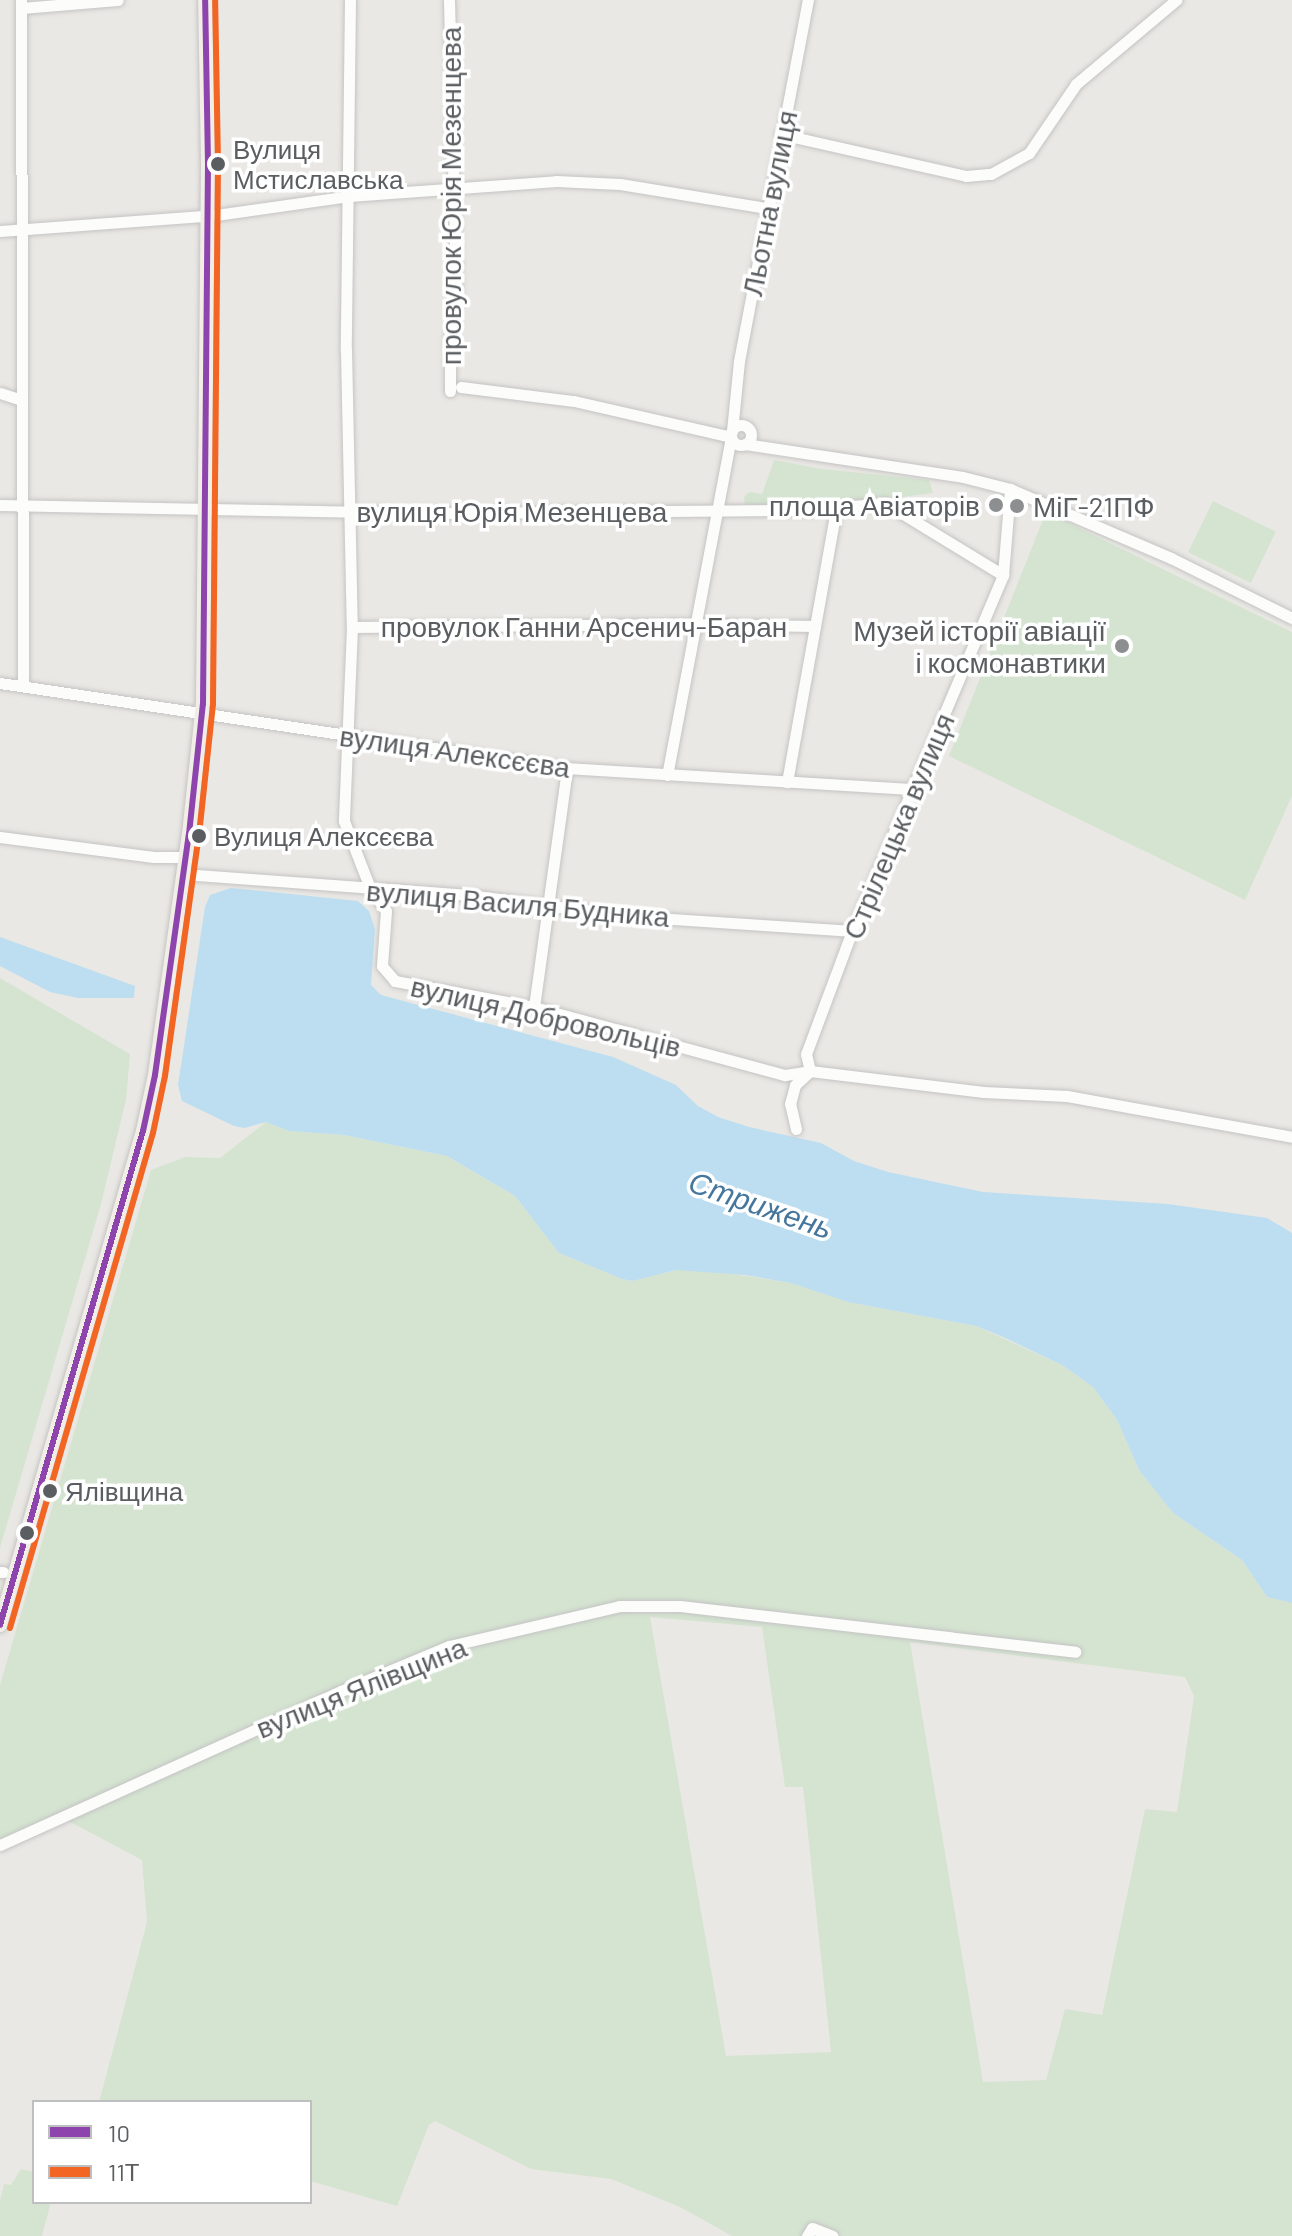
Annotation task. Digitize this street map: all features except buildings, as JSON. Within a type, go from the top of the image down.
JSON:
[{"type":"main road","points":[[0,1625],[143,1131],[155,1075],[183,874],[203,714],[207,216],[205,0]]},
{"type":"street","points":[[23,686],[25,504],[21,4],[118,0]]},
{"type":"street","name":"вулиця Добровольців","points":[[350,0],[346,350],[352,627],[350,737],[344,821],[370,888],[386,911],[382,966],[395,981],[534,1007],[643,1034],[785,1075],[810,1071]]},
{"type":"street","name":"провулок Юрія Мезенцева","points":[[449,0],[456,294],[450,342],[456,389],[574,401],[703,433],[732,434]]},
{"type":"street","name":"Льотна вулиця","points":[[667,775],[737,406],[739,361],[780,134],[808,0]]},
{"type":"street","points":[[780,134],[966,176],[991,174],[1029,153],[1076,84],[1176,0]]},
{"type":"street","points":[[0,231],[207,216],[349,196],[556,181],[620,184],[767,208]]},
{"type":"street","points":[[0,393],[22,400]]},
{"type":"street","points":[[728,457],[744,445],[749,430],[737,406]]},
{"type":"street","points":[[764,445],[739,425],[732,434],[744,445],[764,445],[799,454],[963,477],[1010,489],[1171,558],[1292,618]]},
{"type":"street","name":"Стрілецька вулиця","points":[[796,1129],[790,1104],[795,1085],[810,1071],[806,1054],[852,931],[1003,575],[1010,489]]},
{"type":"street","name":"вулиця Юрія Мезенцева","points":[[0,505],[350,511],[836,509],[885,503],[1003,575]]},
{"type":"street","points":[[787,782],[836,509]]},
{"type":"street","name":"провулок Ганни Арсенич-Баран","points":[[352,627],[815,626]]},
{"type":"street","name":"вулиця Алексєєва","points":[[0,683],[567,768],[913,789]]},
{"type":"street","points":[[534,1007],[567,768]]},
{"type":"street","points":[[0,837],[154,857],[185,857]]},
{"type":"street","name":"вулиця Василя Будника","points":[[183,874],[549,905],[600,914],[852,931]]},
{"type":"street","points":[[810,1071],[984,1092],[1067,1096],[1292,1137]]},
{"type":"street","name":"вулиця Ялівщина","points":[[0,1845],[341,1691],[449,1646],[619,1606],[680,1606],[1075,1652]]},
{"type":"street","points":[[809,2232],[833,2236]]},
{"type":"green space","points":[[774,460],[822,469],[929,480],[933,493],[833,506],[745,505],[744,497],[749,492],[762,494]]},
{"type":"green space","points":[[1213,501],[1276,532],[1251,583],[1188,552]]},
{"type":"green space","points":[[1046,512],[1292,632],[1292,796],[1245,900],[949,756]]},
{"type":"green space","points":[[0,978],[130,1054],[126,1100],[101,1204],[0,1548]]},
{"type":"green space","name":"Ялівщина","points":[[266,1122],[289,1131],[344,1135],[447,1156],[515,1196],[559,1253],[622,1279],[633,1281],[676,1270],[706,1270],[791,1283],[848,1302],[976,1326],[1062,1365],[1093,1387],[1117,1420],[1139,1470],[1173,1513],[1242,1560],[1267,1597],[1292,1603],[1292,2236],[828,2236],[805,2229],[801,2236],[732,2236],[680,2207],[611,2179],[531,2169],[435,2121],[429,2125],[397,2206],[312,2182],[312,2100],[100,2100],[147,1922],[142,1860],[57,1815],[0,1843],[0,1685],[151,1170],[185,1157],[220,1158]],"holes":[[[650,1617],[762,1627],[785,1787],[803,1787],[831,2052],[726,2056]],[[910,1642],[1185,1677],[1194,1696],[1177,1812],[1145,1809],[1102,2015],[1065,2009],[1046,2080],[983,2082]]]},
{"type":"green space","points":[[21,2169],[32,2172],[32,2204],[50,2204],[42,2236],[0,2236],[0,2200],[4,2184],[11,2185]]},
{"type":"water","name":"Стрижень","points":[[231,888],[358,901],[369,911],[375,929],[371,985],[381,995],[613,1057],[676,1085],[698,1106],[718,1117],[821,1143],[854,1161],[888,1172],[983,1192],[1168,1204],[1267,1218],[1292,1233],[1292,1603],[1267,1597],[1242,1560],[1173,1513],[1139,1470],[1117,1420],[1093,1387],[1062,1365],[1003,1337],[976,1326],[848,1302],[791,1283],[745,1275],[676,1270],[633,1281],[622,1279],[559,1253],[515,1196],[447,1156],[344,1135],[289,1131],[266,1122],[244,1128],[234,1126],[182,1101],[178,1085],[205,907],[210,895]]},
{"type":"water","points":[[0,937],[135,986],[134,998],[78,998],[50,992],[0,966]]},
{"type":"transit line","name":"10","points":[[0,1625],[143,1131],[155,1075],[189,834],[203,704],[208,164],[205,0]]},
{"type":"transit line","name":"11Т","points":[[10,1628],[153,1133],[165,1076],[199,835],[213,704],[218,164],[215,0]]},
{"type":"place","name":"Вулиця Мстиславська","points":[[218,164]]},
{"type":"place","name":"площа Авіаторів","points":[[996,505]]},
{"type":"place","name":"МіГ-21ПФ","points":[[1017,506]]},
{"type":"place","name":"Музей історії авіації і космонавтики","points":[[1122,646]]},
{"type":"place","name":"Вулиця Алексєєва","points":[[199,836]]},
{"type":"place","name":"Ялівщина","points":[[50,1491]]}]
